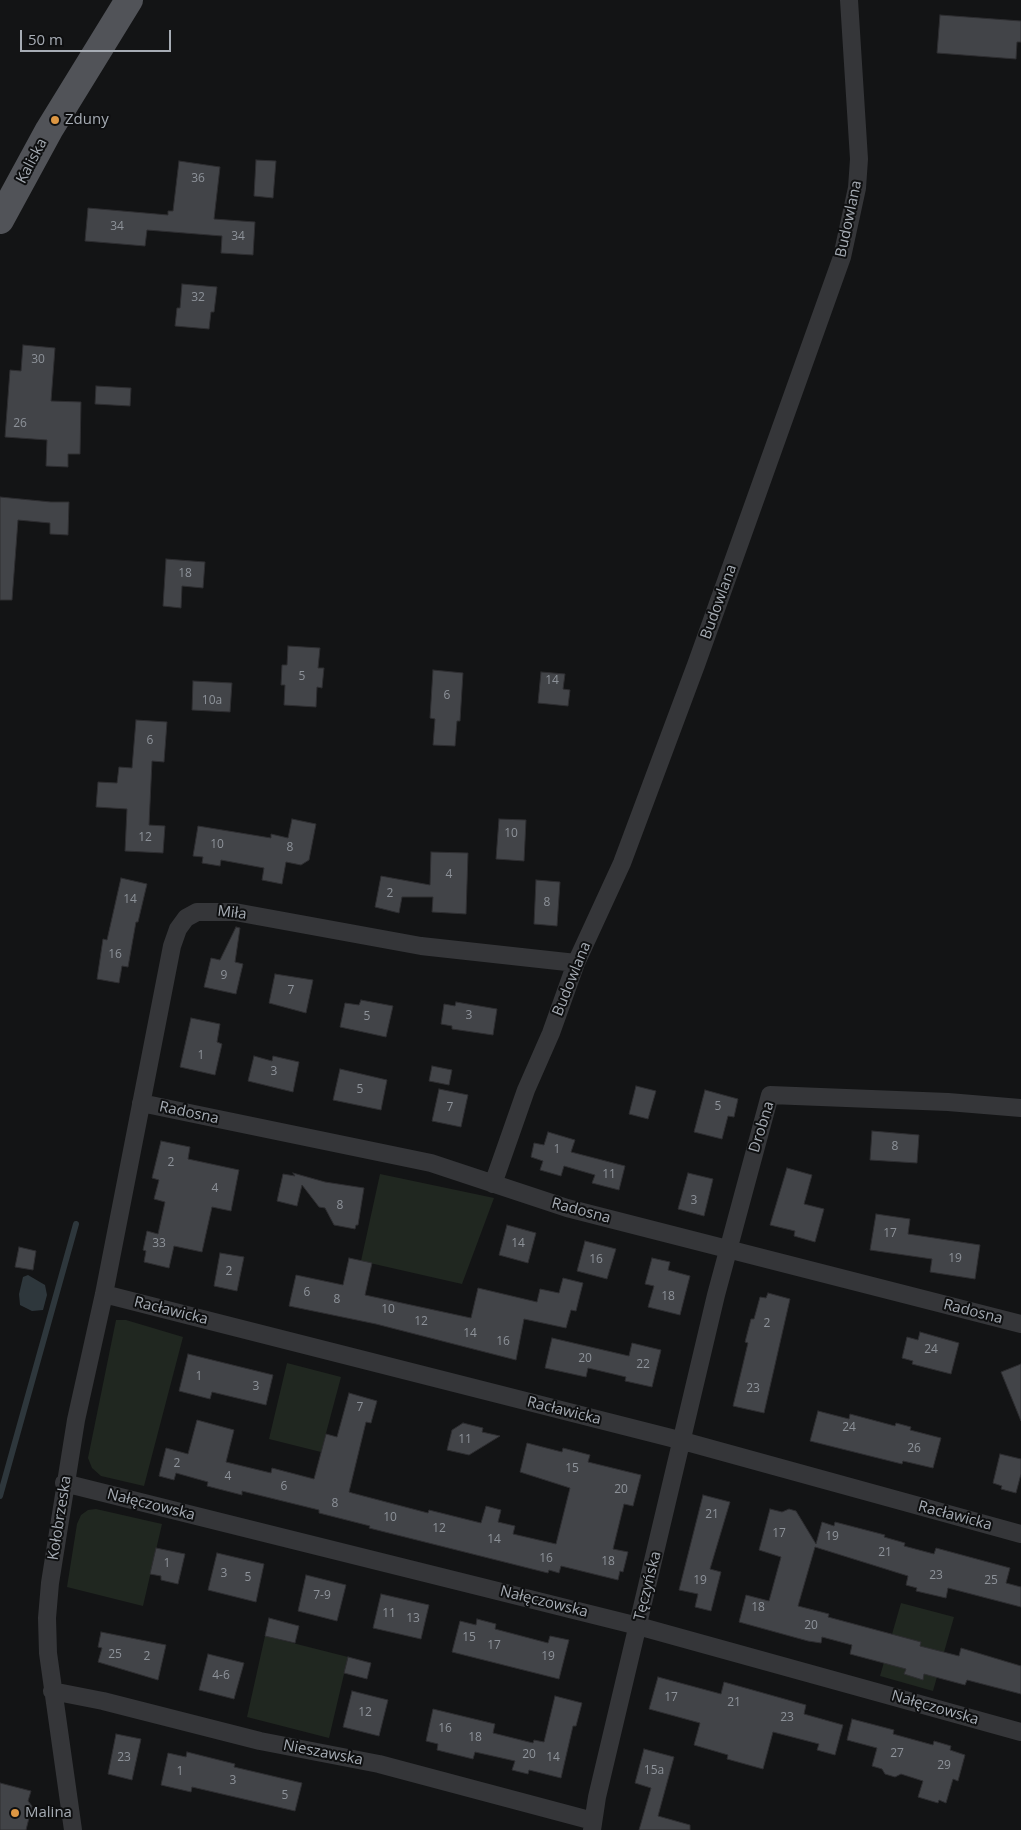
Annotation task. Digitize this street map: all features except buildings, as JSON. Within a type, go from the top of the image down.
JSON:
[{"type":"main road","name":"Kaliska","points":[[0,220],[49,130],[128,0]]},
{"type":"street","name":"Budowlana","points":[[493,1184],[526,1090],[576,963],[622,863],[683,701],[842,257],[856,188],[859,159],[849,0]]},
{"type":"street","name":"Miła","points":[[120,1210],[172,946],[178,929],[186,918],[197,912],[235,912],[421,946],[576,963]]},
{"type":"street","name":"Drobna","points":[[706,1343],[728,1249],[770,1095],[948,1102],[1021,1108]]},
{"type":"street","name":"Radosna","points":[[141,1103],[431,1163],[567,1208],[1021,1324]]},
{"type":"street","name":"Kołobrzeska","points":[[73,1830],[52,1691],[47,1618],[64,1483],[120,1210]]},
{"type":"street","name":"Racławicka","points":[[104,1294],[683,1441],[1021,1534]]},
{"type":"street","name":"Tęczyńska","points":[[593,1826],[638,1626],[706,1343]]},
{"type":"street","name":"Nałęczowska","points":[[64,1483],[638,1626],[1021,1732]]},
{"type":"street","name":"Nieszawska","points":[[52,1691],[103,1701],[260,1741],[379,1764],[593,1826]]},
{"type":"shaded area","points":[[380,1174],[494,1198],[462,1284],[361,1261]]},
{"type":"shaded area","points":[[28,1275],[45,1285],[47,1295],[43,1310],[32,1311],[20,1305],[19,1294],[23,1277]]},
{"type":"shaded area","points":[[116,1320],[126,1320],[183,1337],[144,1486],[101,1476],[92,1468],[88,1458]]},
{"type":"shaded area","points":[[287,1363],[341,1377],[321,1452],[269,1439]]},
{"type":"shaded area","points":[[96,1509],[162,1524],[143,1606],[67,1587],[77,1524],[81,1515],[88,1510]]},
{"type":"shaded area","points":[[901,1603],[954,1617],[933,1691],[880,1676]]},
{"type":"shaded area","points":[[265,1636],[348,1657],[329,1738],[247,1717]]},
{"type":"waterway","points":[[0,1496],[76,1224]]},
{"type":"place","name":"Zduny","points":[[55,120]]},
{"type":"place","name":"Malina","points":[[15,1813]]}]
